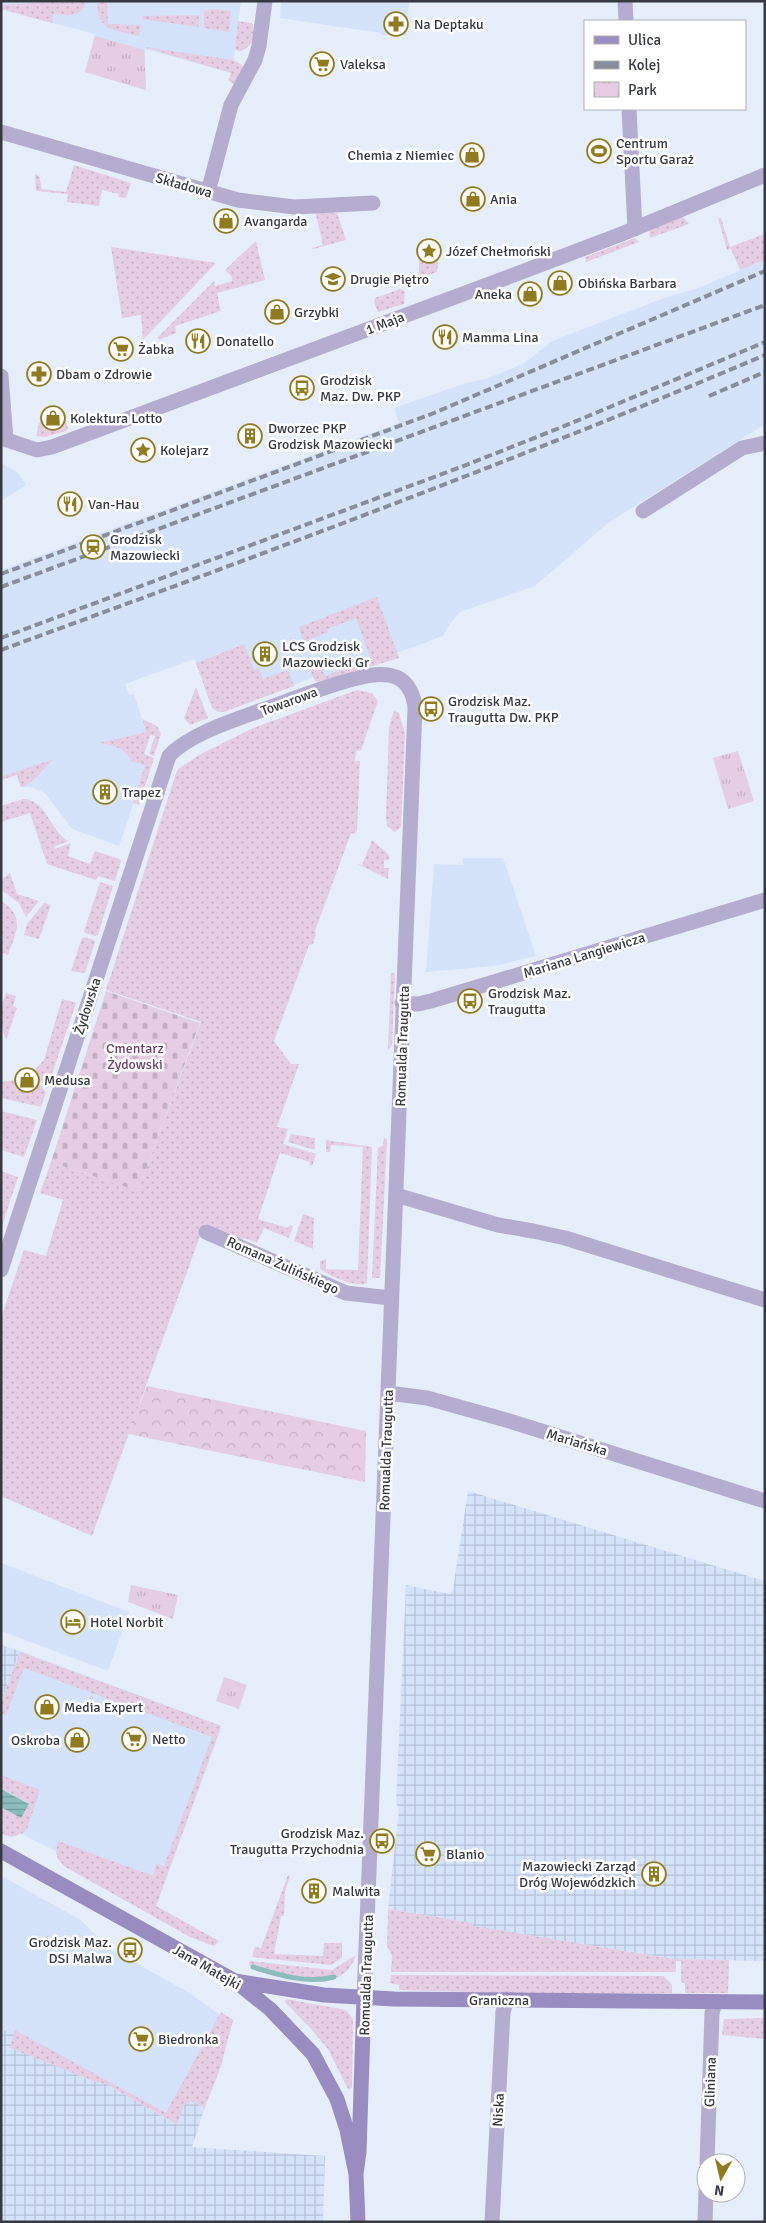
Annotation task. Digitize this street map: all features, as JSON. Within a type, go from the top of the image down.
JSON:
[{"type":"street","points":[[208,192],[231,105],[255,60],[260,46],[265,1]]},
{"type":"street","points":[[625,1],[626,20]]},
{"type":"street","points":[[630,110],[635,229]]},
{"type":"street","name":"Składowa","points":[[1,132],[238,200],[294,207],[373,203]]},
{"type":"street","name":"1 Maja","points":[[3,438],[37,450],[52,447],[635,229],[678,209],[765,175]]},
{"type":"street","points":[[1,376],[3,438]]},
{"type":"street","points":[[643,511],[742,448],[765,443]]},
{"type":"street","name":"Towarowa","points":[[179,747],[230,722],[341,683],[378,675],[395,677],[404,682]]},
{"type":"street","name":"Romualda Traugutta","points":[[358,2222],[356,2174],[359,2152],[391,1298],[403,1039],[402,1003],[406,967],[415,708],[411,691],[404,682]]},
{"type":"street","name":"Żydowska","points":[[1,1270],[165,766],[169,756],[179,747]]},
{"type":"street","name":"Mariana Langiewicza","points":[[402,1003],[418,1004],[430,1001],[765,900]]},
{"type":"street","points":[[396,1195],[498,1225],[565,1238],[765,1300]]},
{"type":"street","name":"Romana Żulińskiego","points":[[206,1232],[346,1293],[391,1298]]},
{"type":"street","name":"Mariańska","points":[[388,1393],[427,1398],[506,1420],[765,1501]]},
{"type":"street","name":"Jana Matejki","points":[[1,1852],[235,1981],[270,2010],[313,2054],[337,2099],[347,2130],[356,2174]]},
{"type":"street","name":"Graniczna","points":[[235,1981],[324,1995],[364,1998],[765,2002]]},
{"type":"street","name":"Niska","points":[[492,2222],[503,2012],[507,2000]]},
{"type":"street","name":"Gliniana","points":[[707,2153],[712,2014],[715,2002]]},
{"type":"street","points":[[705,2222],[706,2203]]},
{"type":"shaded area","points":[[1,1],[241,1],[232,73],[145,49],[146,90],[85,72],[95,34],[1,9]]},
{"type":"shaded area","points":[[281,1],[409,1],[407,35],[381,35],[381,33],[280,18]]},
{"type":"shaded area","points":[[765,260],[765,424],[608,523],[535,586],[460,612],[443,636],[326,679],[313,677],[259,699],[238,646],[196,663],[194,659],[125,684],[129,695],[134,694],[146,732],[151,734],[144,754],[148,760],[119,846],[72,829],[45,793],[32,787],[21,787],[16,772],[1,777],[1,570],[399,423],[394,408],[466,383],[486,379],[523,364],[552,341],[664,298],[698,288]]},
{"type":"shaded area","points":[[1,463],[18,473],[26,485],[1,501]]},
{"type":"shaded area","points":[[463,858],[503,858],[536,956],[495,966],[426,972],[434,864],[463,865]]},
{"type":"shaded area","name":"Mazowiecki Zarząd Dróg Wojewódzkich","points":[[468,1491],[765,1581],[765,1961],[673,1959],[472,1926],[472,1923],[388,1909],[399,1809],[396,1803],[406,1585],[450,1594],[453,1589]]},
{"type":"shaded area","points":[[1,1563],[129,1612],[108,1671],[1,1631]]},
{"type":"shaded area","points":[[1,1645],[20,1651],[1,1702]]},
{"type":"shaded area","points":[[20,1651],[222,1726],[158,1901],[1,1824],[1,1702]]},
{"type":"shaded area","points":[[1,1789],[29,1804],[21,1818],[1,1807]]},
{"type":"shaded area","points":[[1,1876],[81,1920],[108,1948],[188,1992],[228,2021],[215,2058],[221,2066],[205,2107],[190,2101],[177,2124],[15,2034],[1,2029]]},
{"type":"shaded area","points":[[1,2029],[15,2034],[11,2047],[94,2081],[106,2084],[176,2124],[185,2103],[190,2101],[205,2107],[192,2147],[325,2156],[323,2222],[1,2222]]},
{"type":"green space","points":[[86,1],[82,10],[74,15],[54,14],[52,23],[1,9],[1,5]]},
{"type":"green space","points":[[97,1],[107,1],[108,24],[141,25],[139,36],[109,28],[104,24],[100,19]]},
{"type":"green space","points":[[213,9],[231,11],[229,32],[204,28],[204,11]]},
{"type":"green space","points":[[199,15],[199,27],[142,19],[143,16]]},
{"type":"green space","points":[[238,21],[252,23],[254,32],[251,43],[241,51],[235,50]]},
{"type":"green space","points":[[95,36],[144,50],[146,90],[85,72]]},
{"type":"green space","points":[[144,47],[233,60],[244,68],[236,85],[228,80],[231,73]]},
{"type":"green space","points":[[74,165],[131,183],[126,198],[118,197],[119,194],[102,190],[99,206],[67,202],[68,194],[36,191],[35,174],[39,176],[42,189],[66,192]]},
{"type":"green space","points":[[315,211],[337,213],[346,240],[313,249],[323,245]]},
{"type":"green space","points":[[682,216],[689,224],[650,238],[649,230]]},
{"type":"green space","points":[[718,218],[721,218],[730,247],[765,234],[765,260],[740,270],[731,249],[727,250]]},
{"type":"green space","points":[[635,238],[639,242],[586,262],[585,257]]},
{"type":"green space","points":[[256,241],[265,280],[217,293],[221,311],[175,326],[176,333],[159,340],[158,337],[214,281],[215,286],[232,281],[232,277],[225,270]]},
{"type":"green space","points":[[111,247],[216,263],[143,340],[141,315],[122,318]]},
{"type":"green space","points":[[419,253],[439,254],[437,272],[419,278]]},
{"type":"green space","points":[[400,289],[405,291],[404,304],[378,312],[374,302],[375,298]]},
{"type":"green space","points":[[63,414],[68,428],[66,431],[45,437],[36,436],[39,423],[48,420],[50,425],[59,422],[57,417]]},
{"type":"green space","points":[[377,597],[399,658],[319,682],[315,681],[311,672],[312,669],[320,665],[325,676],[371,659],[356,618],[327,629],[328,632],[304,642],[299,627]]},
{"type":"green space","points":[[244,644],[254,670],[259,668],[263,679],[288,670],[294,686],[224,712],[218,712],[212,708],[196,663]]},
{"type":"green space","points":[[196,687],[208,718],[190,725],[184,718]]},
{"type":"green space","points":[[357,690],[372,693],[378,701],[361,750],[356,751],[355,761],[360,761],[357,830],[355,834],[351,833],[315,931],[313,944],[309,945],[274,1041],[291,1064],[299,1064],[277,1127],[288,1129],[283,1144],[316,1154],[312,1166],[309,1165],[310,1162],[280,1153],[258,1219],[288,1228],[290,1225],[293,1226],[289,1238],[264,1228],[257,1243],[244,1238],[242,1240],[205,1224],[205,1222],[92,1536],[1,1496],[1,1318],[24,1250],[46,1256],[63,1200],[40,1193],[51,1162],[138,1191],[201,1022],[106,990],[177,770],[199,755],[253,728]]},
{"type":"green space","points":[[394,711],[399,713],[405,733],[401,827],[395,832],[387,826],[386,817],[389,727]]},
{"type":"green space","points":[[142,719],[157,726],[161,734],[154,756],[149,754],[155,736],[150,735],[144,754],[154,758],[139,805],[133,803],[145,765],[131,761],[129,756],[119,748],[100,743],[146,732]]},
{"type":"green space","points":[[738,751],[754,801],[728,809],[713,758]]},
{"type":"green space","points":[[54,759],[35,779],[21,787],[17,775],[1,780],[1,777]]},
{"type":"green space","points":[[23,799],[31,800],[37,804],[68,841],[54,847],[55,849],[71,843],[68,856],[90,864],[95,851],[119,859],[121,861],[115,881],[98,876],[96,880],[47,864],[30,813],[1,822],[1,806]]},
{"type":"green space","points":[[372,840],[389,855],[389,860],[384,860],[384,868],[389,868],[388,879],[356,863],[362,865]]},
{"type":"green space","points":[[10,873],[17,894],[39,901],[26,917],[19,903],[1,890],[1,880]]},
{"type":"green space","points":[[100,882],[113,886],[98,935],[95,936],[84,931]]},
{"type":"green space","points":[[1,901],[14,913],[17,925],[8,955],[1,952]]},
{"type":"green space","points":[[44,903],[51,905],[39,939],[24,935],[27,924]]},
{"type":"green space","points":[[84,937],[95,942],[85,973],[71,971],[82,938]]},
{"type":"green space","points":[[391,973],[395,973],[392,1045],[388,1050]]},
{"type":"green space","name":"Cmentarz Żydowski","points":[[106,991],[200,1023],[138,1191],[51,1162]]},
{"type":"green space","points":[[6,993],[16,996],[13,1006],[17,1008],[6,1040],[2,1016]]},
{"type":"green space","points":[[62,999],[76,1003],[47,1089],[33,1072],[44,1060]]},
{"type":"green space","points":[[31,1074],[46,1092],[41,1107],[1,1098],[1,1082],[18,1080]]},
{"type":"green space","points":[[1,1111],[37,1120],[24,1157],[1,1150]]},
{"type":"green space","points":[[291,1134],[315,1138],[315,1150],[288,1142]]},
{"type":"green space","points":[[384,1138],[387,1139],[387,1142],[380,1278],[372,1278],[378,1148],[383,1145]]},
{"type":"green space","points":[[326,1140],[372,1147],[367,1283],[357,1284],[343,1280],[329,1275],[320,1269],[320,1261],[326,1259],[326,1269],[358,1270],[363,1147],[331,1145],[330,1152],[326,1152]]},
{"type":"green space","points":[[1,1171],[18,1177],[1,1229]]},
{"type":"green space","points":[[303,1214],[314,1218],[313,1249],[294,1241]]},
{"type":"green space","points":[[147,1386],[366,1431],[365,1482],[128,1434]]},
{"type":"green space","points":[[131,1585],[178,1595],[173,1619],[128,1602]]},
{"type":"green space","points":[[20,1652],[221,1726],[156,1906],[219,1941],[214,1946],[190,1937],[69,1869],[59,1860],[56,1850],[58,1841],[153,1876],[156,1864],[164,1866],[212,1737],[24,1668],[6,1715],[1,1714],[1,1703]]},
{"type":"green space","points":[[224,1677],[247,1685],[239,1709],[216,1701]]},
{"type":"green space","points":[[1,1775],[40,1790],[27,1829],[23,1833],[12,1837],[1,1834],[1,1807],[21,1818],[30,1804],[1,1788]]},
{"type":"green space","points":[[288,1875],[290,1876],[285,1892],[284,1916],[281,1916],[274,1954],[323,1956],[324,1943],[342,1943],[342,1958],[331,1965],[252,1957],[255,1947],[261,1948]]},
{"type":"green space","points":[[388,1909],[472,1923],[473,1926],[673,1959],[729,1960],[728,1993],[685,1993],[685,1983],[681,1982],[681,1961],[676,1961],[676,1972],[391,1972],[392,1956],[387,1946]]},
{"type":"green space","points":[[356,1955],[346,1972],[328,1980],[291,1979],[265,1973],[249,1965],[250,1961],[332,1970]]},
{"type":"green space","points":[[391,1975],[664,1976],[672,1985],[672,1993],[501,1993],[399,1990],[399,1985],[390,1983]]},
{"type":"green space","points":[[286,1999],[346,2010],[353,2019],[352,2088],[348,2089],[328,2049],[285,2002]]},
{"type":"green space","points":[[221,2012],[233,2020],[221,2066],[205,2107],[190,2101],[189,2104],[185,2103],[177,2124],[106,2084],[10,2048],[15,2030],[166,2113]]},
{"type":"green space","points":[[765,2018],[765,2039],[722,2035],[724,2019]]},
{"type":"waterway","points":[[253,1967],[283,1976],[304,1979],[314,1980],[334,1977]]},
{"type":"railway","points":[[1,574],[434,413],[765,271]]},
{"type":"railway","points":[[1,587],[765,305]]},
{"type":"railway","points":[[1,638],[461,467],[765,342]]},
{"type":"railway","points":[[1,650],[289,544],[480,471],[765,355]]},
{"type":"railway","points":[[709,396],[765,372]]},
{"type":"place","name":"Na Deptaku","points":[[396,24]]},
{"type":"place","name":"Valeksa","points":[[322,64]]},
{"type":"place","name":"Centrum Sportu Garaż","points":[[599,151]]},
{"type":"place","name":"Chemia z Niemiec","points":[[472,155]]},
{"type":"place","name":"Ania","points":[[473,199]]},
{"type":"place","name":"Avangarda","points":[[226,221]]},
{"type":"place","name":"Józef Chełmoński","points":[[429,251]]},
{"type":"place","name":"Drugie Piętro","points":[[333,279]]},
{"type":"place","name":"Obińska Barbara","points":[[560,283]]},
{"type":"place","name":"Aneka","points":[[530,294]]},
{"type":"place","name":"Grzybki","points":[[277,312]]},
{"type":"place","name":"Mamma Lina","points":[[445,337]]},
{"type":"place","name":"Donatello","points":[[198,341]]},
{"type":"place","name":"Żabka","points":[[121,349]]},
{"type":"place","name":"Dbam o Zdrowie","points":[[39,374]]},
{"type":"place","name":"Grodzisk Maz. Dw. PKP","points":[[302,388]]},
{"type":"place","name":"Kolektura Lotto","points":[[53,418]]},
{"type":"place","name":"Dworzec PKP Grodzisk Mazowiecki","points":[[250,436]]},
{"type":"place","name":"Kolejarz","points":[[143,450]]},
{"type":"place","name":"Van-Hau","points":[[70,504]]},
{"type":"place","name":"Grodzisk Mazowiecki","points":[[93,547]]},
{"type":"place","name":"LCS Grodzisk Mazowiecki Gr","points":[[265,654]]},
{"type":"place","name":"Grodzisk Maz. Traugutta Dw. PKP","points":[[431,709]]},
{"type":"place","name":"Trapez","points":[[105,792]]},
{"type":"place","name":"Grodzisk Maz. Traugutta","points":[[470,1001]]},
{"type":"place","name":"Medusa","points":[[27,1080]]},
{"type":"place","name":"Hotel Norbit","points":[[73,1622]]},
{"type":"place","name":"Media Expert","points":[[47,1707]]},
{"type":"place","name":"Netto","points":[[134,1739]]},
{"type":"place","name":"Oskroba","points":[[77,1740]]},
{"type":"place","name":"Grodzisk Maz. Traugutta Przychodnia","points":[[382,1841]]},
{"type":"place","name":"Blanio","points":[[428,1854]]},
{"type":"place","name":"Mazowiecki Zarząd Dróg Wojewódzkich","points":[[654,1874]]},
{"type":"place","name":"Malwita","points":[[314,1891]]},
{"type":"place","name":"Grodzisk Maz. DSI Malwa","points":[[130,1950]]},
{"type":"place","name":"Biedronka","points":[[141,2039]]}]
